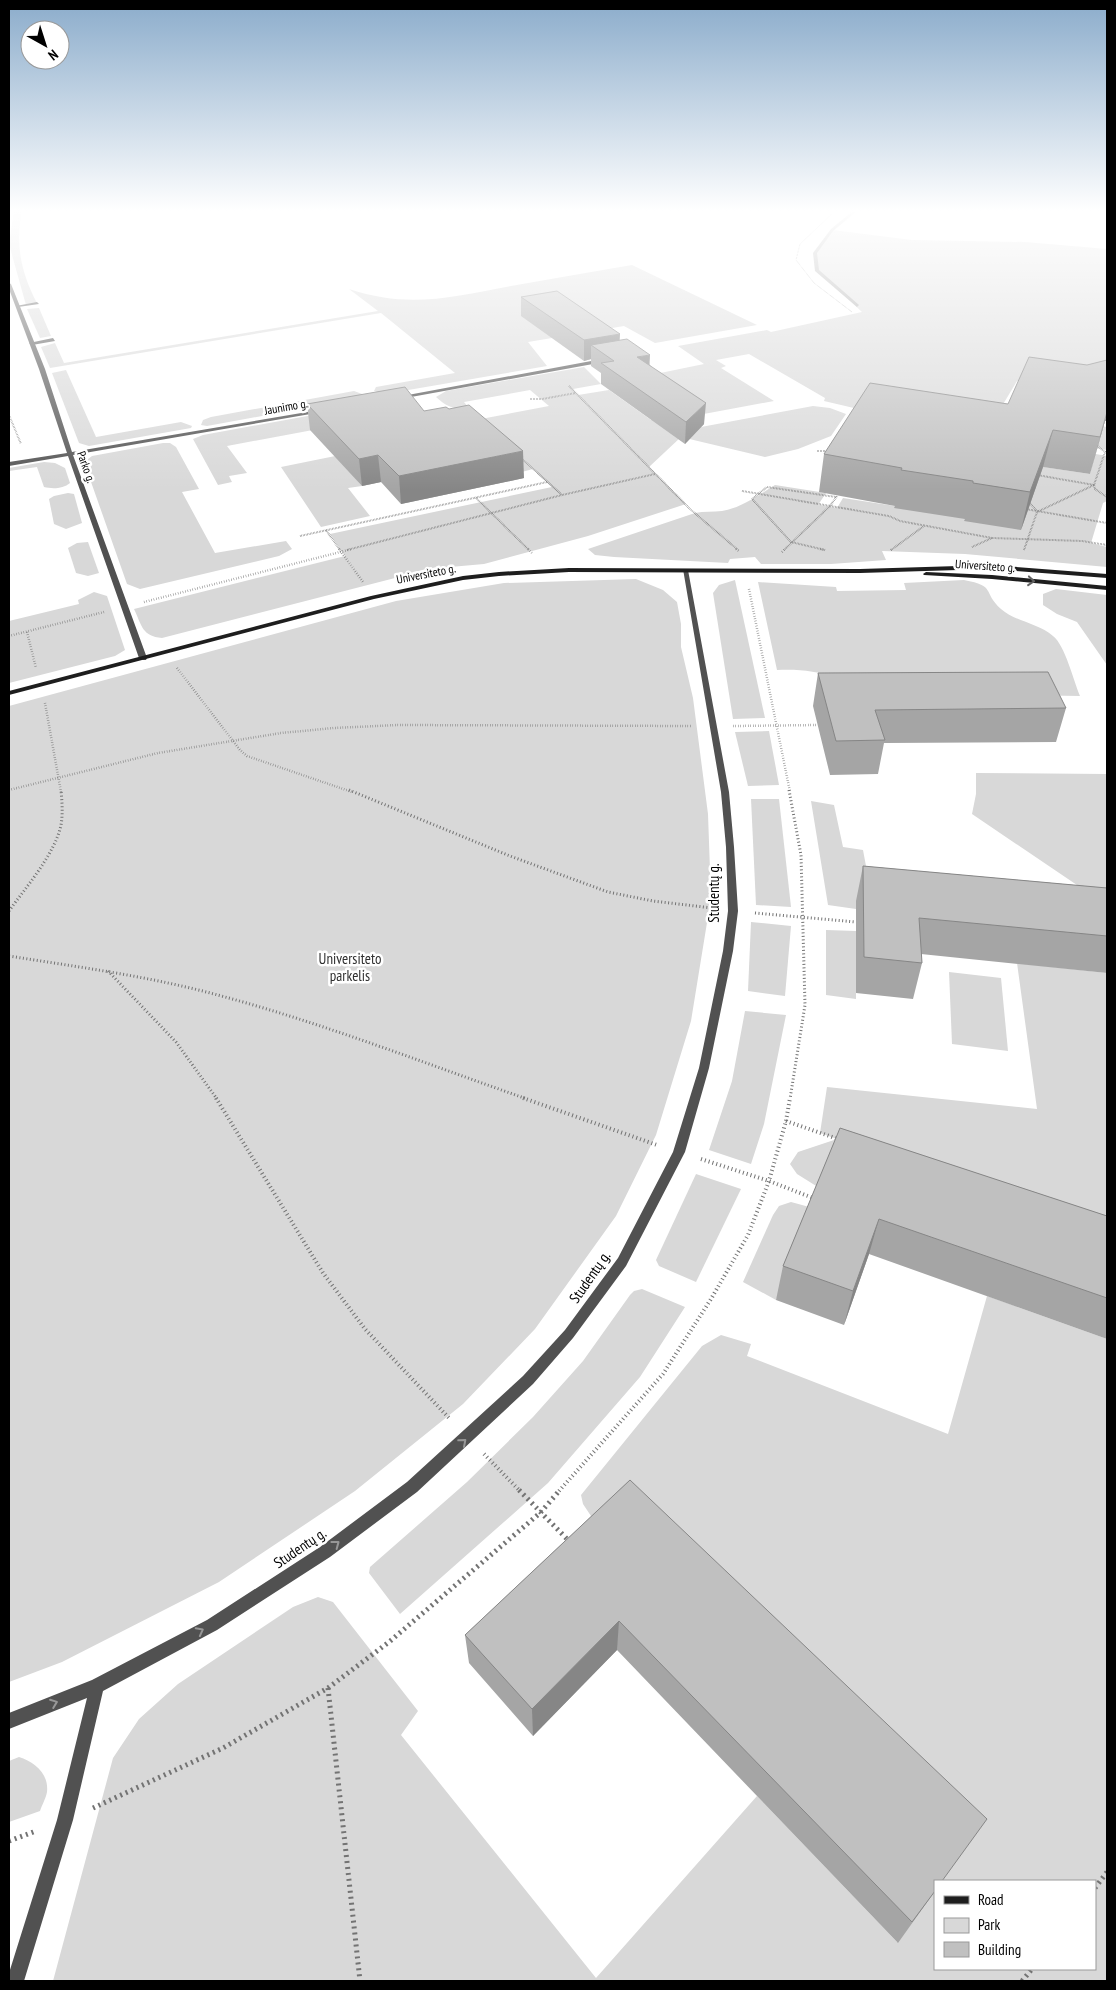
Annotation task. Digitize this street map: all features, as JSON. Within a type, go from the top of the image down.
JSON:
[{"type":"main road","name":"Universiteto g.","points":[[9,693],[373,596],[463,578],[499,574],[569,570],[860,570],[962,567],[1025,568],[1107,576]]},
{"type":"main road","name":"Universiteto g.","points":[[860,570],[992,577],[1107,588]]},
{"type":"street","points":[[18,306],[32,304]]},
{"type":"street","name":"Parko g.","points":[[18,306],[143,658]]},
{"type":"street","points":[[32,342],[53,340]]},
{"type":"street","points":[[396,398],[608,360]]},
{"type":"street","name":"Jaunimo g.","points":[[9,464],[329,410]]},
{"type":"street","name":"Studentų g.","points":[[9,1721],[98,1686],[212,1625],[325,1552],[412,1486],[468,1437],[528,1380],[570,1334],[622,1262],[679,1152],[704,1068],[728,951],[732,910],[730,846],[726,801],[685,570]]},
{"type":"street","points":[[15,1981],[65,1820],[98,1686]]},
{"type":"path","points":[[841,304],[852,312]]},
{"type":"path","points":[[9,1841],[65,1820],[223,1748],[328,1688],[389,1642],[540,1513],[663,1374],[711,1299],[748,1235],[769,1181],[786,1121],[805,1005],[804,917],[801,855],[778,726],[742,554],[690,509],[553,370]]},
{"type":"path","points":[[530,399],[542,399],[576,393]]},
{"type":"path","points":[[9,415],[29,461]]},
{"type":"path","points":[[1091,440],[1105,452],[1094,485],[1095,489],[1107,497]]},
{"type":"path","points":[[817,451],[835,450]]},
{"type":"path","points":[[520,458],[562,495]]},
{"type":"path","points":[[9,636],[562,495],[656,474]]},
{"type":"path","points":[[1029,474],[1094,485]]},
{"type":"path","points":[[300,536],[547,482]]},
{"type":"path","points":[[1025,568],[1025,546],[1037,512],[1094,485]]},
{"type":"path","points":[[780,554],[791,542],[830,506],[837,496],[767,487],[752,499],[791,542],[829,551]]},
{"type":"path","points":[[742,491],[889,516],[900,521],[992,538],[1082,541],[1107,545]]},
{"type":"path","points":[[476,497],[538,560]]},
{"type":"path","points":[[1025,497],[1037,512]]},
{"type":"path","points":[[1020,508],[1107,523]]},
{"type":"path","points":[[884,555],[925,526]]},
{"type":"path","points":[[326,530],[373,596]]},
{"type":"path","points":[[9,910],[47,854],[61,827],[63,801],[41,685],[27,632]]},
{"type":"path","points":[[163,653],[234,740],[240,750],[248,756],[331,783],[510,856],[608,892],[653,901],[856,922]]},
{"type":"path","points":[[9,790],[158,753],[234,740],[334,728],[398,725],[818,725]]},
{"type":"path","points":[[9,956],[108,971],[214,994],[319,1026],[679,1152],[769,1181],[817,1200]]},
{"type":"path","points":[[108,971],[176,1042],[214,1094],[323,1273],[365,1329],[540,1513],[576,1547]]},
{"type":"path","points":[[786,1121],[847,1142]]},
{"type":"path","points":[[328,1688],[360,1981]]},
{"type":"path","points":[[1096,1887],[1107,1872]]},
{"type":"path","points":[[1022,1981],[1031,1970]]},
{"type":"green space","points":[[369,304],[713,304],[757,325],[655,343],[624,326],[528,342],[547,366],[385,394],[374,391],[376,387],[455,373],[381,313],[50,368],[41,347],[55,343],[64,363],[378,311]]},
{"type":"green space","points":[[853,304],[1107,304],[1107,394],[1017,381],[999,411],[1107,427],[1107,450],[871,412],[824,401],[825,398],[749,354],[716,360],[726,366],[721,368],[774,401],[693,416],[636,378],[704,364],[678,346],[767,330],[771,332],[862,312]]},
{"type":"green space","points":[[39,308],[51,336],[40,338],[27,309]]},
{"type":"green space","points":[[584,367],[601,384],[573,389],[578,395],[609,390],[651,420],[669,417],[685,430],[813,406],[830,408],[846,414],[831,436],[798,449],[765,457],[681,437],[649,467],[686,504],[588,536],[484,564],[439,568],[395,578],[162,638],[150,635],[141,625],[134,609],[345,556],[330,534],[552,487],[533,469],[518,473],[481,419],[549,406],[530,390],[464,402],[469,408],[464,409],[451,407],[436,397],[446,391]]},
{"type":"green space","points":[[66,370],[96,437],[181,422],[192,426],[191,428],[89,446],[79,443],[52,373]]},
{"type":"green space","points":[[354,391],[365,395],[361,398],[207,426],[201,425],[203,420],[211,417]]},
{"type":"green space","points":[[335,411],[345,424],[227,446],[247,473],[229,476],[232,482],[218,485],[193,439],[203,435]]},
{"type":"green space","points":[[170,443],[176,447],[199,489],[182,492],[215,553],[286,541],[292,549],[279,556],[140,589],[127,584],[84,462],[92,456]]},
{"type":"green space","points":[[1045,445],[1107,456],[1107,501],[1103,503],[1091,543],[1107,547],[1107,567],[965,554],[882,551],[886,560],[831,564],[761,564],[755,557],[730,559],[728,563],[614,557],[595,555],[588,549],[695,513],[722,511],[736,507],[750,501],[775,485],[826,493],[818,505],[837,508],[843,498],[895,506],[1037,466],[1090,474],[1094,458]]},
{"type":"green space","points":[[350,453],[356,479],[362,486],[348,488],[370,516],[321,527],[281,467]]},
{"type":"green space","points":[[44,462],[55,463],[65,468],[70,483],[57,488],[44,487],[37,467],[9,471],[9,468]]},
{"type":"green space","points":[[68,493],[74,494],[82,523],[66,529],[54,524],[49,499]]},
{"type":"green space","points":[[88,542],[99,573],[88,576],[76,573],[68,548],[77,543]]},
{"type":"green space","name":"Universiteto parkelis","points":[[636,579],[663,590],[677,602],[681,624],[681,647],[693,698],[708,814],[711,898],[691,1021],[656,1135],[616,1216],[535,1329],[463,1404],[355,1491],[219,1582],[62,1662],[9,1682],[9,706],[396,601],[504,583]]},
{"type":"green space","points":[[735,580],[765,718],[733,719],[713,593],[719,585]]},
{"type":"green space","points":[[964,580],[985,587],[1001,609],[1020,620],[1041,628],[1053,636],[1065,655],[1080,696],[1019,695],[837,678],[808,671],[777,670],[758,582],[836,587],[837,591],[906,590],[904,583]]},
{"type":"green space","points":[[1056,589],[1107,595],[1107,665],[1077,622],[1057,614],[1043,605],[1043,594]]},
{"type":"green space","points":[[94,592],[107,596],[125,650],[115,656],[9,683],[9,621],[79,604],[78,600]]},
{"type":"green space","points":[[769,731],[779,785],[748,786],[735,732]]},
{"type":"green space","points":[[976,773],[1107,774],[1107,904],[856,909],[828,905],[811,801],[834,805],[843,847],[863,850],[869,882],[1102,902],[972,814],[976,794]]},
{"type":"green space","points":[[751,799],[779,799],[791,907],[756,905]]},
{"type":"green space","points":[[751,922],[791,926],[785,996],[748,991]]},
{"type":"green space","points":[[826,930],[856,931],[856,999],[826,995]]},
{"type":"green space","points":[[1017,963],[1107,973],[1107,1256],[821,1189],[797,1174],[790,1164],[798,1152],[837,1139],[820,1133],[827,1087],[1037,1109]]},
{"type":"green space","points":[[949,972],[1001,978],[1008,1051],[952,1044]]},
{"type":"green space","points":[[745,1011],[786,1015],[764,1124],[751,1164],[709,1150],[732,1081]]},
{"type":"green space","points":[[696,1174],[741,1189],[696,1282],[659,1266],[656,1260]]},
{"type":"green space","points":[[791,1202],[813,1208],[776,1300],[743,1282],[773,1215],[779,1206]]},
{"type":"green space","points":[[642,1289],[685,1307],[640,1377],[548,1483],[400,1614],[369,1573],[370,1567],[467,1482],[533,1417],[583,1361],[630,1295],[634,1291]]},
{"type":"green space","points":[[987,1296],[1107,1339],[1107,1981],[53,1981],[113,1758],[139,1719],[178,1684],[293,1607],[318,1597],[333,1602],[418,1711],[401,1735],[596,1978],[757,1796],[897,1942],[934,1892],[934,1970],[1096,1970],[1096,1880],[943,1880],[969,1842],[603,1534],[583,1504],[581,1495],[702,1346],[721,1335],[751,1344],[747,1356],[948,1434]]},
{"type":"green space","points":[[19,1757],[35,1765],[43,1774],[46,1779],[47,1792],[40,1811],[9,1822],[9,1761]]},
{"type":"building","points":[[531,304],[576,304],[620,334],[584,340]]},
{"type":"building","points":[[627,339],[650,355],[637,357],[706,403],[686,422],[601,363],[614,361],[591,345]]},
{"type":"building","points":[[1029,357],[1087,365],[1107,360],[1107,412],[1100,437],[1053,430],[1030,492],[901,470],[902,468],[824,454],[870,383],[1008,404]]},
{"type":"building","points":[[405,387],[424,411],[469,405],[523,451],[399,476],[378,455],[359,459],[307,404]]},
{"type":"building","points":[[1048,672],[1066,708],[875,710],[885,740],[836,741],[818,673]]},
{"type":"building","points":[[863,866],[1107,888],[1107,936],[919,918],[922,963],[864,957]]},
{"type":"building","points":[[840,1128],[1107,1216],[1107,1298],[879,1219],[853,1291],[783,1266]]},
{"type":"building","points":[[630,1480],[987,1819],[943,1880],[934,1880],[934,1892],[912,1922],[619,1621],[532,1709],[465,1635]]}]
